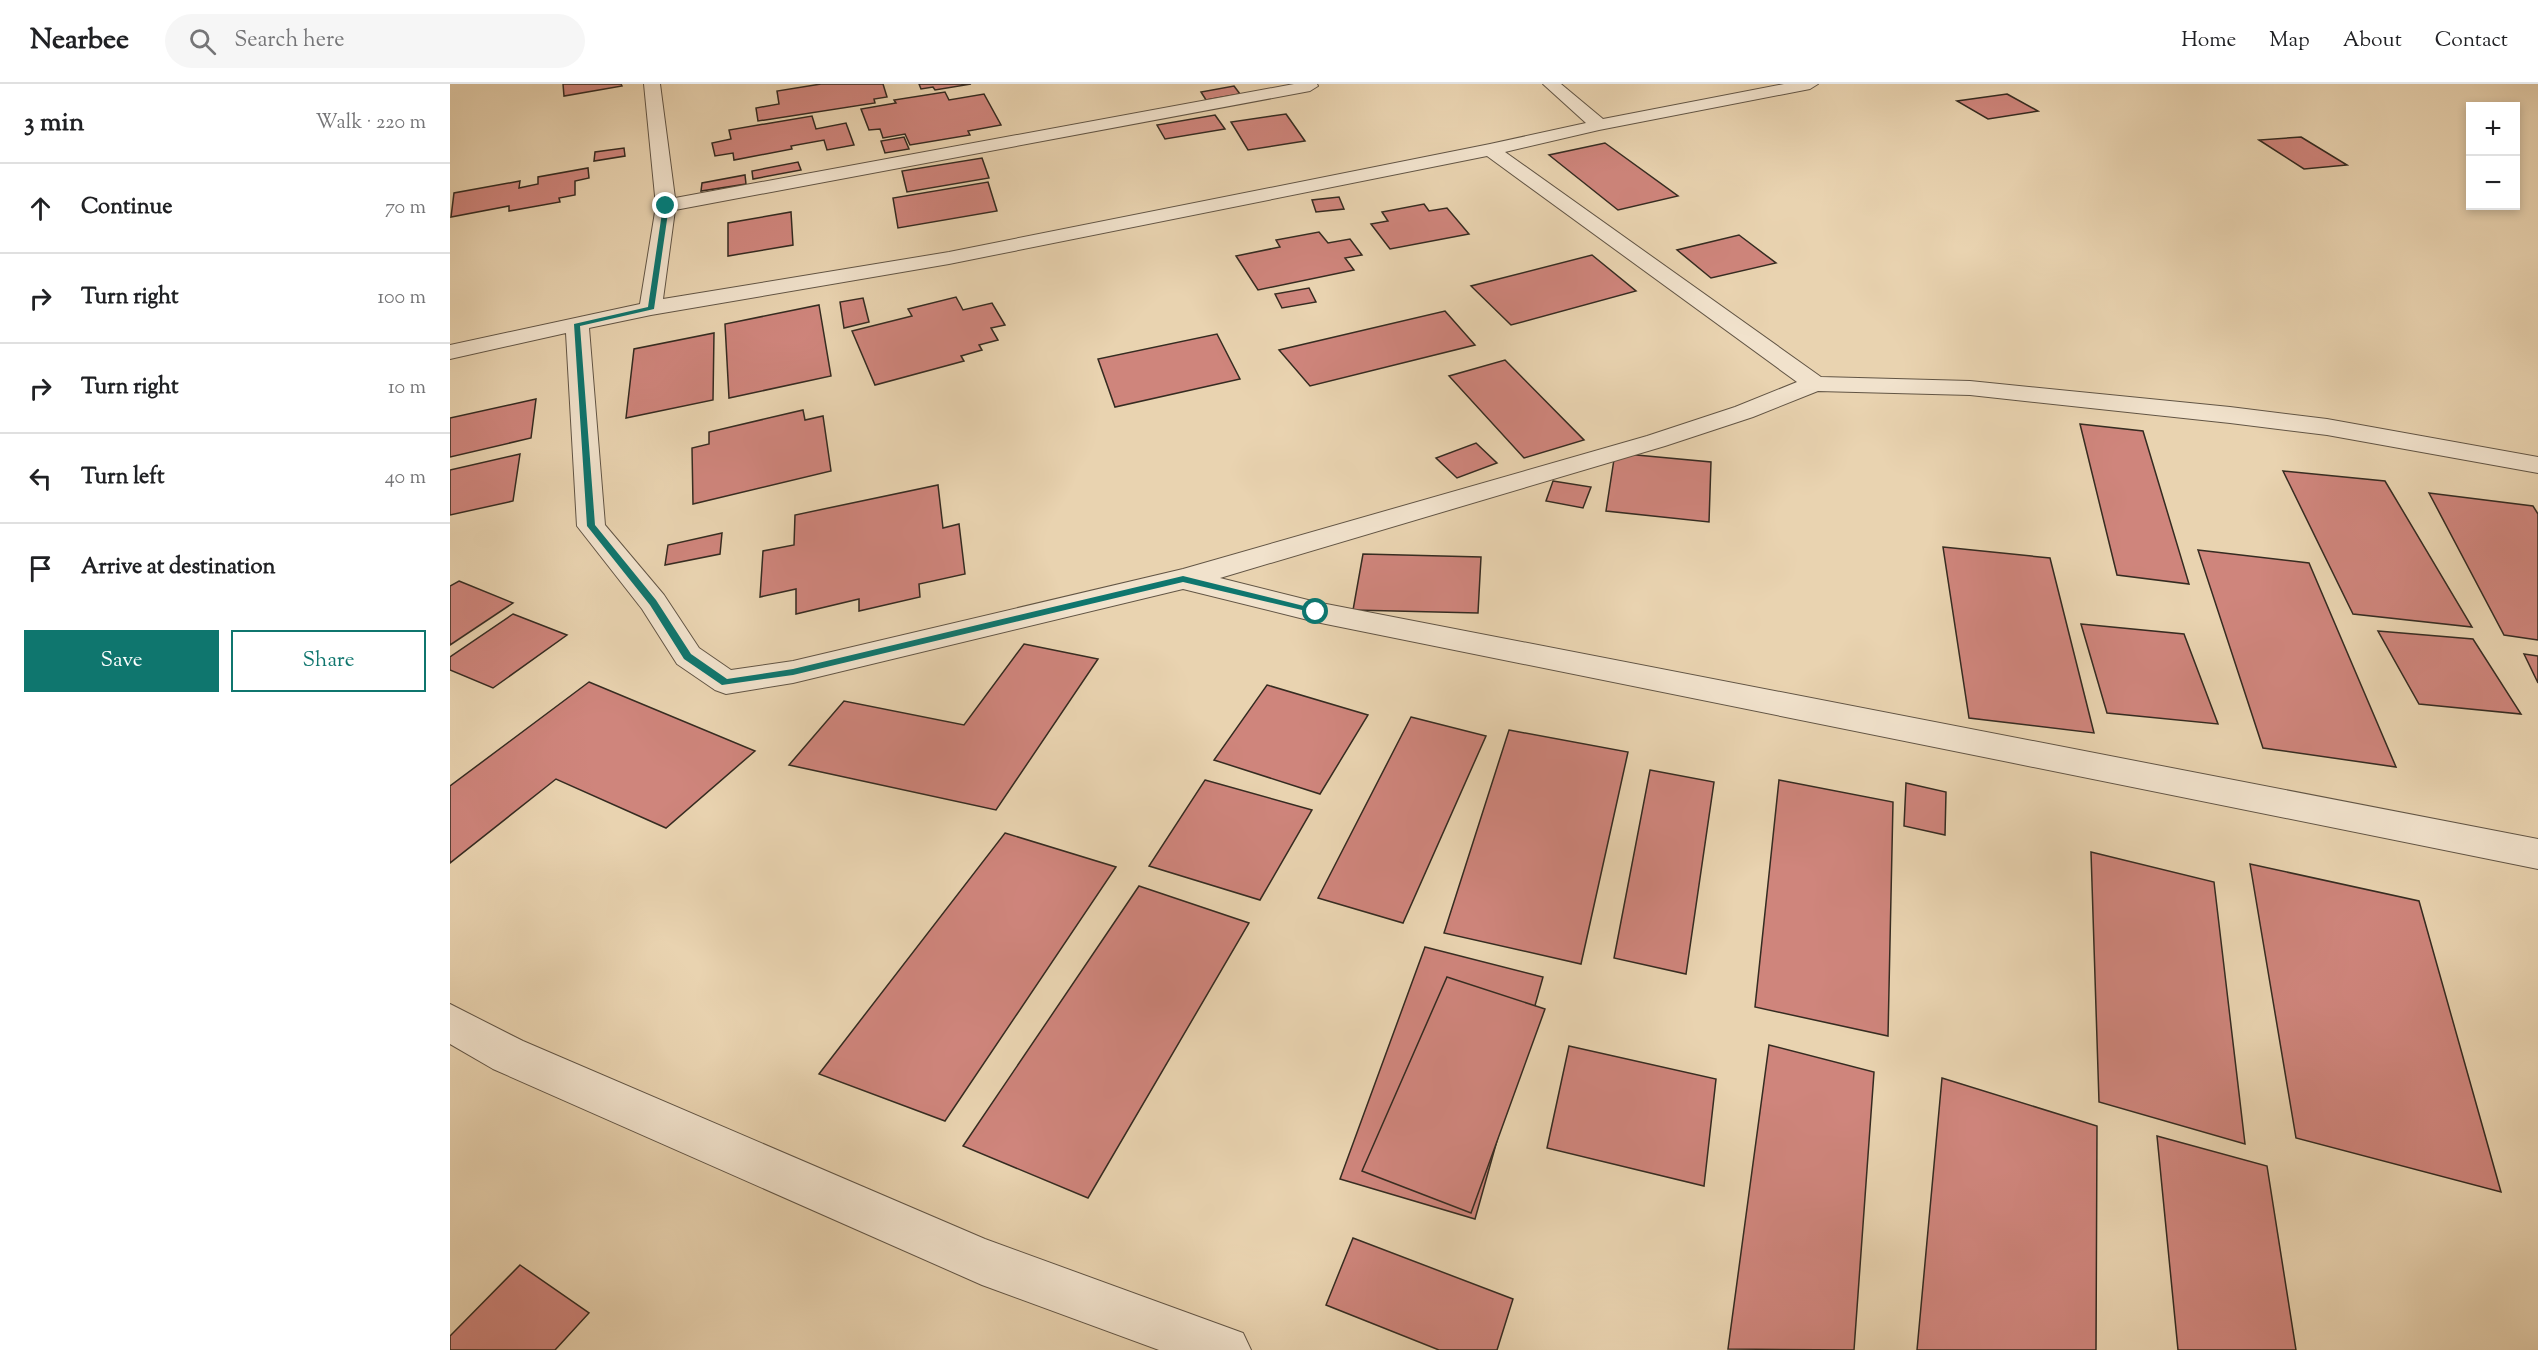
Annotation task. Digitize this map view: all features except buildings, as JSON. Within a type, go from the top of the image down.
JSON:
[{"type":"street","points":[[651,308],[666,206],[652,84]]},
{"type":"street","points":[[1551,84],[1599,125]]},
{"type":"street","points":[[450,351],[651,308],[949,258],[1810,84]]},
{"type":"street","points":[[666,206],[1310,86]]},
{"type":"street","points":[[1490,150],[1815,384]]},
{"type":"street","points":[[577,324],[591,526],[653,602],[688,656],[726,682],[793,672],[1183,579],[1656,441],[1743,412],[1815,384],[1970,388],[2230,415],[2328,427],[2538,465]]},
{"type":"street","points":[[1183,579],[1316,612],[2538,854]]},
{"type":"street","points":[[450,1023],[508,1055],[982,1262],[1226,1350]]},
{"type":"route","points":[[666,206],[651,308],[577,324],[591,526],[653,602],[688,656],[726,682],[793,672],[1183,579],[1316,612]]}]
